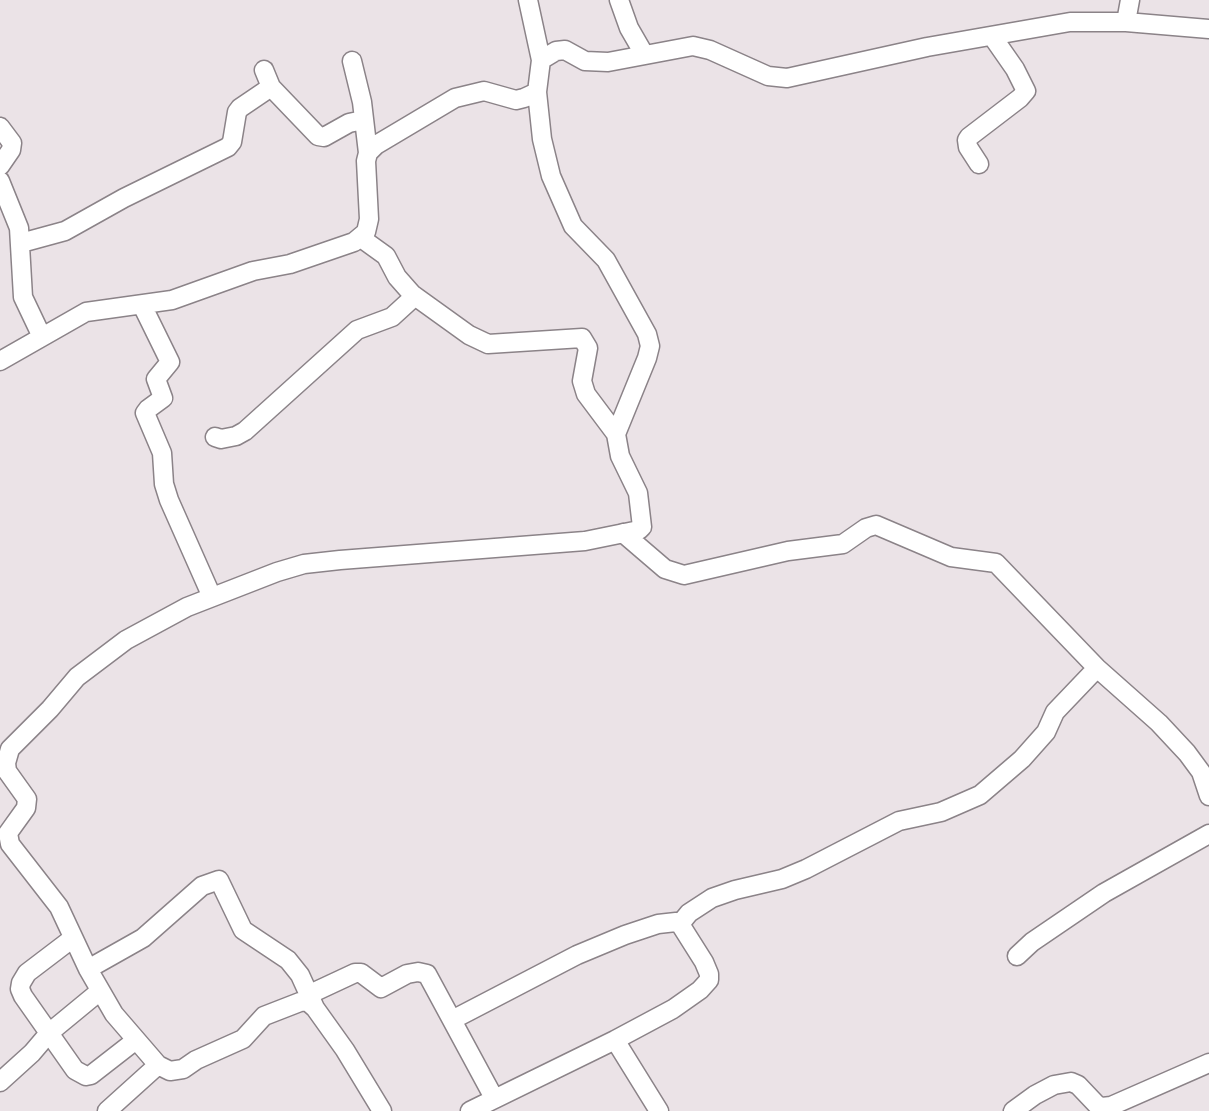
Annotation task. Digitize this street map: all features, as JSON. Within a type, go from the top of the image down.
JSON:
[{"type":"street","points":[[494,1098],[427,974],[418,971],[381,988],[360,973],[355,973],[312,1001],[300,1002],[264,1016],[243,1039],[196,1060],[183,1069],[170,1071],[158,1065],[114,1014],[52,897],[10,845],[8,833],[26,808],[27,799],[6,771],[6,763],[10,749],[77,677],[99,659],[126,640],[187,607],[212,597],[304,564],[585,541],[639,530],[643,524],[638,494],[620,456],[617,434],[650,346],[647,334],[606,260],[573,226],[551,176],[537,92],[541,60],[528,0]]},
{"type":"street","points":[[619,0],[629,28],[644,54]]},
{"type":"street","points":[[1126,22],[1130,0]]},
{"type":"street","points":[[541,60],[556,51],[565,50],[585,61],[608,62],[693,46],[710,50],[768,76],[787,78],[865,59],[1070,22],[1126,22],[1209,29]]},
{"type":"street","points":[[979,164],[968,147],[969,137],[1026,91],[1015,68],[992,36]]},
{"type":"street","points":[[0,361],[86,312],[172,300],[253,271],[290,264],[361,238],[366,232],[369,219],[366,161],[368,153],[359,86],[352,61]]},
{"type":"street","points":[[21,243],[65,231],[124,198],[228,147],[232,142],[237,112],[268,78],[318,136],[363,120]]},
{"type":"street","points":[[368,153],[376,145],[455,98],[484,91],[516,100],[537,92]]},
{"type":"street","points":[[0,127],[12,143],[11,150],[0,166]]},
{"type":"street","points":[[0,181],[13,210],[21,243],[23,297],[42,337]]},
{"type":"street","points":[[361,238],[386,256],[403,286],[469,335],[488,344],[582,338],[588,348],[582,381],[586,394],[617,434]]},
{"type":"street","points":[[215,437],[221,439],[236,436],[245,431],[358,330],[392,317],[415,296]]},
{"type":"street","points":[[142,305],[170,362],[156,379],[163,398],[145,413],[162,453],[164,484],[169,500],[212,597]]},
{"type":"street","points":[[623,533],[665,569],[684,576],[788,551],[843,544],[866,528],[876,525],[951,557],[996,563],[1097,668],[1159,723],[1187,753],[1201,772],[1209,796]]},
{"type":"street","points":[[680,924],[689,913],[724,893],[806,869],[899,821],[941,812],[980,795],[1022,759],[1046,732],[1055,712],[1097,668]]},
{"type":"street","points":[[1017,956],[1032,942],[1104,892],[1209,834]]},
{"type":"street","points":[[88,969],[143,938],[202,886],[219,880],[243,930],[288,960],[300,975],[312,1001],[382,1111]]},
{"type":"street","points":[[452,1020],[577,954],[658,924],[680,924],[704,961],[709,980],[700,990],[673,1009],[470,1111]]},
{"type":"street","points":[[73,937],[27,973],[21,983],[23,996],[75,1070],[86,1076],[91,1075],[136,1040]]},
{"type":"street","points":[[0,1082],[32,1053],[48,1033],[100,991]]},
{"type":"street","points":[[615,1040],[659,1111]]},
{"type":"street","points":[[1013,1111],[1054,1085],[1071,1082],[1078,1085],[1097,1105],[1111,1107],[1209,1063]]},
{"type":"street","points":[[107,1111],[158,1065]]}]
